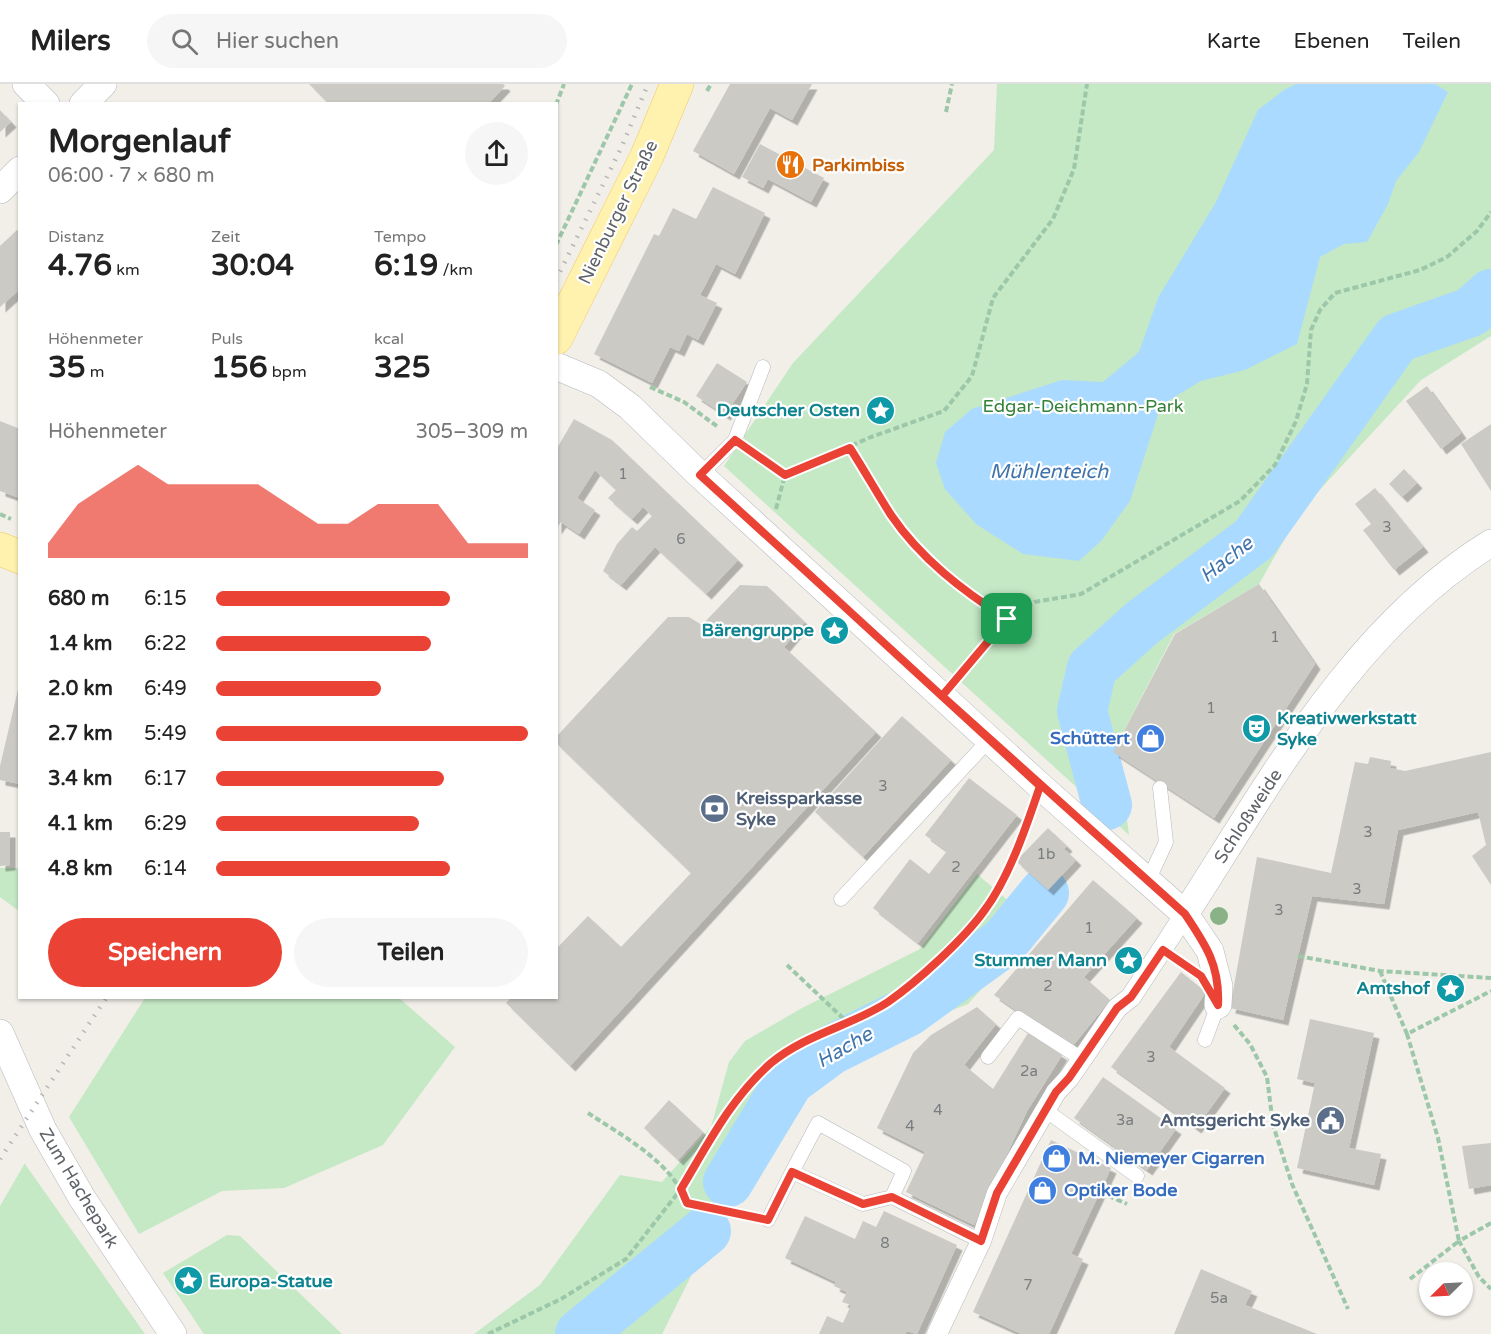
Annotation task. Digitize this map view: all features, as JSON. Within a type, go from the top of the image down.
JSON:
[{"type":"main road","name":"Nienburger Straße","points":[[558,334],[646,156],[677,84]]},
{"type":"main road","points":[[0,549],[18,556]]},
{"type":"street","points":[[26,84],[44,102]]},
{"type":"street","points":[[85,102],[103,84]]},
{"type":"street","points":[[0,190],[18,172]]},
{"type":"street","points":[[558,367],[599,384],[630,407],[700,475],[989,740],[1185,914],[1210,951],[1219,986],[1218,1005]]},
{"type":"street","name":"Schloßweide","points":[[1185,914],[1271,778],[1335,689],[1386,629],[1461,561],[1491,543]]},
{"type":"street","points":[[937,1334],[981,1241],[997,1193],[1045,1110],[1117,1008],[1131,997],[1185,914]]},
{"type":"street","name":"Zum Hachepark","points":[[0,1033],[43,1130],[82,1198],[173,1334]]},
{"type":"lane","points":[[700,475],[735,440],[763,367]]},
{"type":"lane","points":[[841,899],[989,740]]},
{"type":"lane","points":[[1148,881],[1166,842],[1160,788]]},
{"type":"lane","points":[[1205,1040],[1218,1005]]},
{"type":"lane","points":[[988,1057],[1018,1018],[1082,1059]]},
{"type":"lane","points":[[1045,1110],[1137,1176]]},
{"type":"lane","points":[[768,1220],[818,1123],[903,1171],[892,1197]]},
{"type":"lane","points":[[792,1172],[863,1204],[892,1197],[981,1241]]},
{"type":"path","points":[[557,102],[564,84]]},
{"type":"path","points":[[558,241],[632,84]]},
{"type":"path","points":[[946,112],[952,84]]},
{"type":"path","points":[[785,475],[872,437],[944,411],[972,376],[993,298],[1053,219],[1074,169],[1087,84]]},
{"type":"path","points":[[942,696],[1007,619],[1035,602],[1081,594],[1240,501],[1275,465],[1296,421],[1307,384],[1311,330],[1320,310],[1335,293],[1420,270],[1447,257],[1477,231],[1491,212]]},
{"type":"path","points":[[558,226],[564,229]]},
{"type":"path","points":[[645,385],[684,402],[785,475]]},
{"type":"path","points":[[850,448],[892,516],[921,550],[962,590],[1007,619]]},
{"type":"path","points":[[768,537],[785,475]]},
{"type":"path","points":[[488,1334],[561,1299],[626,1259],[681,1189],[731,1106],[772,1063],[820,1033],[887,1002],[942,956],[985,911],[1025,829],[1040,786]]},
{"type":"path","points":[[1298,956],[1380,971],[1491,978]]},
{"type":"path","points":[[788,965],[846,1021]]},
{"type":"path","points":[[1380,971],[1407,1034],[1438,1138],[1460,1240],[1479,1277],[1491,1288]]},
{"type":"path","points":[[1407,1034],[1491,991]]},
{"type":"path","points":[[1218,1005],[1250,1044],[1267,1077],[1273,1125],[1292,1184],[1347,1309]]},
{"type":"path","points":[[588,1113],[655,1159],[681,1189],[687,1203],[768,1220]]},
{"type":"path","points":[[1100,1192],[1127,1204]]},
{"type":"path","points":[[1410,1279],[1460,1240],[1491,1223]]},
{"type":"green space","name":"Edgar-Deichmann-Park","points":[[997,84],[1491,84],[1491,336],[1421,380],[1302,509],[1259,584],[1174,634],[1113,752],[1121,775],[1129,835],[724,466],[793,363],[994,150]]},
{"type":"green space","points":[[0,868],[18,868],[18,910],[0,897]]},
{"type":"green space","points":[[977,874],[1038,926],[968,1004],[905,1028],[877,1034],[794,1084],[712,1234],[662,1334],[474,1334],[540,1285],[620,1175],[662,1182],[711,1127],[729,1062],[745,1041],[802,1008],[920,949]]},
{"type":"green space","points":[[144,999],[400,999],[455,1047],[383,1145],[284,1188],[222,1191],[139,1234],[69,1117]]},
{"type":"green space","points":[[25,1163],[145,1334],[0,1334],[0,1206]]},
{"type":"green space","points":[[227,1235],[240,1236],[342,1334],[204,1334],[163,1273]]},
{"type":"water","name":"Mühlenteich","points":[[1296,84],[1435,84],[1448,92],[1419,152],[1396,181],[1388,204],[1367,242],[1344,244],[1320,257],[1297,344],[1245,370],[1201,381],[1161,405],[1130,501],[1101,541],[1079,561],[1023,554],[976,524],[945,489],[936,463],[945,432],[972,409],[1062,380],[1103,382],[1139,352],[1158,298],[1216,202],[1258,110],[1284,90]]},
{"type":"building","points":[[309,84],[503,84],[505,86],[490,102],[327,102]]},
{"type":"building","points":[[730,84],[812,84],[792,120],[770,108],[734,174],[693,151]]},
{"type":"building","points":[[0,110],[11,122],[0,132]]},
{"type":"building","points":[[760,144],[824,178],[811,202],[768,179],[763,188],[742,177]]},
{"type":"building","points":[[713,187],[765,213],[735,274],[716,264],[700,295],[717,303],[698,340],[687,334],[679,351],[670,347],[652,383],[594,354],[654,234],[659,236],[673,208],[696,219]]},
{"type":"building","points":[[18,231],[18,291],[0,307],[0,246]]},
{"type":"building","points":[[717,363],[747,382],[725,415],[696,396]]},
{"type":"building","points":[[1427,386],[1461,433],[1441,449],[1406,401]]},
{"type":"building","points":[[574,419],[612,440],[738,560],[706,594],[655,547],[621,585],[603,571],[617,544],[632,527],[637,531],[652,516],[643,507],[632,519],[608,498],[616,490],[595,470],[577,498],[595,510],[579,534],[561,522],[558,526],[558,447]]},
{"type":"building","points":[[0,421],[18,428],[18,497],[0,491]]},
{"type":"building","points":[[1491,424],[1491,491],[1461,444]]},
{"type":"building","points":[[1404,469],[1417,483],[1402,497],[1389,484]]},
{"type":"building","points":[[1375,488],[1423,547],[1394,570],[1363,530],[1371,524],[1355,504]]},
{"type":"building","points":[[1259,584],[1315,664],[1214,818],[1113,752],[1175,634]]},
{"type":"building","name":"Kreissparkasse Syke","points":[[740,585],[767,586],[805,622],[784,647],[876,732],[570,1066],[506,1003],[510,999],[558,999],[558,947],[588,916],[621,947],[691,873],[558,745],[558,735],[668,617],[689,617],[702,625]]},
{"type":"building","points":[[18,690],[18,784],[0,780],[0,766]]},
{"type":"building","points":[[902,716],[951,760],[863,857],[815,812]]},
{"type":"building","points":[[1491,752],[1491,885],[1472,856],[1486,845],[1478,812],[1398,830],[1384,904],[1312,896],[1283,1020],[1230,1008],[1257,857],[1331,873],[1355,762],[1368,764],[1370,757],[1391,761],[1390,768],[1405,771]]},
{"type":"building","points":[[969,778],[1017,815],[918,943],[873,908],[910,859],[929,874],[947,851],[925,835]]},
{"type":"building","points":[[1048,828],[1067,846],[1064,849],[1076,860],[1048,890],[1016,861]]},
{"type":"building","points":[[0,832],[10,832],[10,865],[0,866]]},
{"type":"building","points":[[1093,880],[1137,918],[1084,977],[1110,1000],[1071,1048],[994,995]]},
{"type":"building","points":[[1181,972],[1206,992],[1169,1047],[1225,1088],[1196,1128],[1111,1067]]},
{"type":"building","points":[[977,1007],[996,1024],[964,1065],[993,1089],[1028,1033],[1062,1055],[1027,1111],[974,1225],[906,1192],[925,1152],[877,1128],[913,1053],[931,1035]]},
{"type":"building","name":"Amtsgericht Syke","points":[[1310,1019],[1374,1033],[1349,1148],[1381,1154],[1374,1185],[1297,1168],[1315,1083],[1297,1079]]},
{"type":"building","points":[[1103,1077],[1176,1129],[1147,1170],[1074,1118]]},
{"type":"building","points":[[669,1100],[703,1132],[678,1160],[644,1128]]},
{"type":"building","points":[[1051,1140],[1111,1168],[1071,1254],[1083,1259],[1049,1334],[1022,1334],[973,1312]]},
{"type":"building","points":[[1491,1143],[1491,1185],[1469,1189],[1462,1146]]},
{"type":"building","points":[[884,1211],[957,1245],[917,1334],[907,1331],[905,1334],[819,1334],[827,1316],[843,1323],[851,1305],[842,1302],[847,1292],[834,1286],[836,1282],[785,1258],[805,1216],[855,1239],[863,1221],[876,1227]]},
{"type":"building","points":[[1201,1269],[1252,1291],[1245,1305],[1317,1334],[1174,1334]]},
{"type":"waterway","name":"Hache","points":[[1107,805],[1082,711],[1092,668],[1142,623],[1254,539],[1397,338],[1471,312],[1491,294]]},
{"type":"waterway","name":"Hache","points":[[728,1182],[789,1081],[831,1050],[907,1012],[1004,942],[1044,893]]},
{"type":"waterway","name":"Hache","points":[[580,1334],[706,1231]]},
{"type":"railway","points":[[558,276],[622,146],[648,84]]},
{"type":"railway","points":[[0,1159],[105,999]]},
{"type":"place","name":"Parkimbiss","points":[[791,165]]},
{"type":"place","name":"Deutscher Osten","points":[[881,410]]},
{"type":"place","name":"Bärengruppe","points":[[835,630]]},
{"type":"place","name":"Kreativwerkstatt Syke","points":[[1256,728]]},
{"type":"place","name":"Schüttert","points":[[1151,738]]},
{"type":"place","name":"Kreissparkasse Syke","points":[[715,808]]},
{"type":"place","name":"Stummer Mann","points":[[1128,960]]},
{"type":"place","name":"Amtshof","points":[[1451,988]]},
{"type":"place","name":"Amtsgericht Syke","points":[[1331,1120]]},
{"type":"place","name":"M. Niemeyer Cigarren","points":[[1057,1158]]},
{"type":"place","name":"Optiker Bode","points":[[1043,1190]]},
{"type":"place","name":"Europa-Statue","points":[[188,1281]]},
{"type":"route","points":[[1007,619],[942,696],[1185,914],[1210,951],[1219,986],[1218,1005],[1201,976],[1163,950],[1131,997],[1117,1008],[1069,1078],[1056,1092],[997,1193],[985,1223],[981,1241],[892,1197],[863,1204],[792,1172],[768,1220],[687,1203],[681,1189],[731,1106],[772,1063],[820,1033],[887,1002],[942,956],[985,911],[1012,859],[1040,786],[942,696],[700,475],[735,440],[785,475],[850,448],[892,516],[921,550],[962,590],[1007,619]]}]
